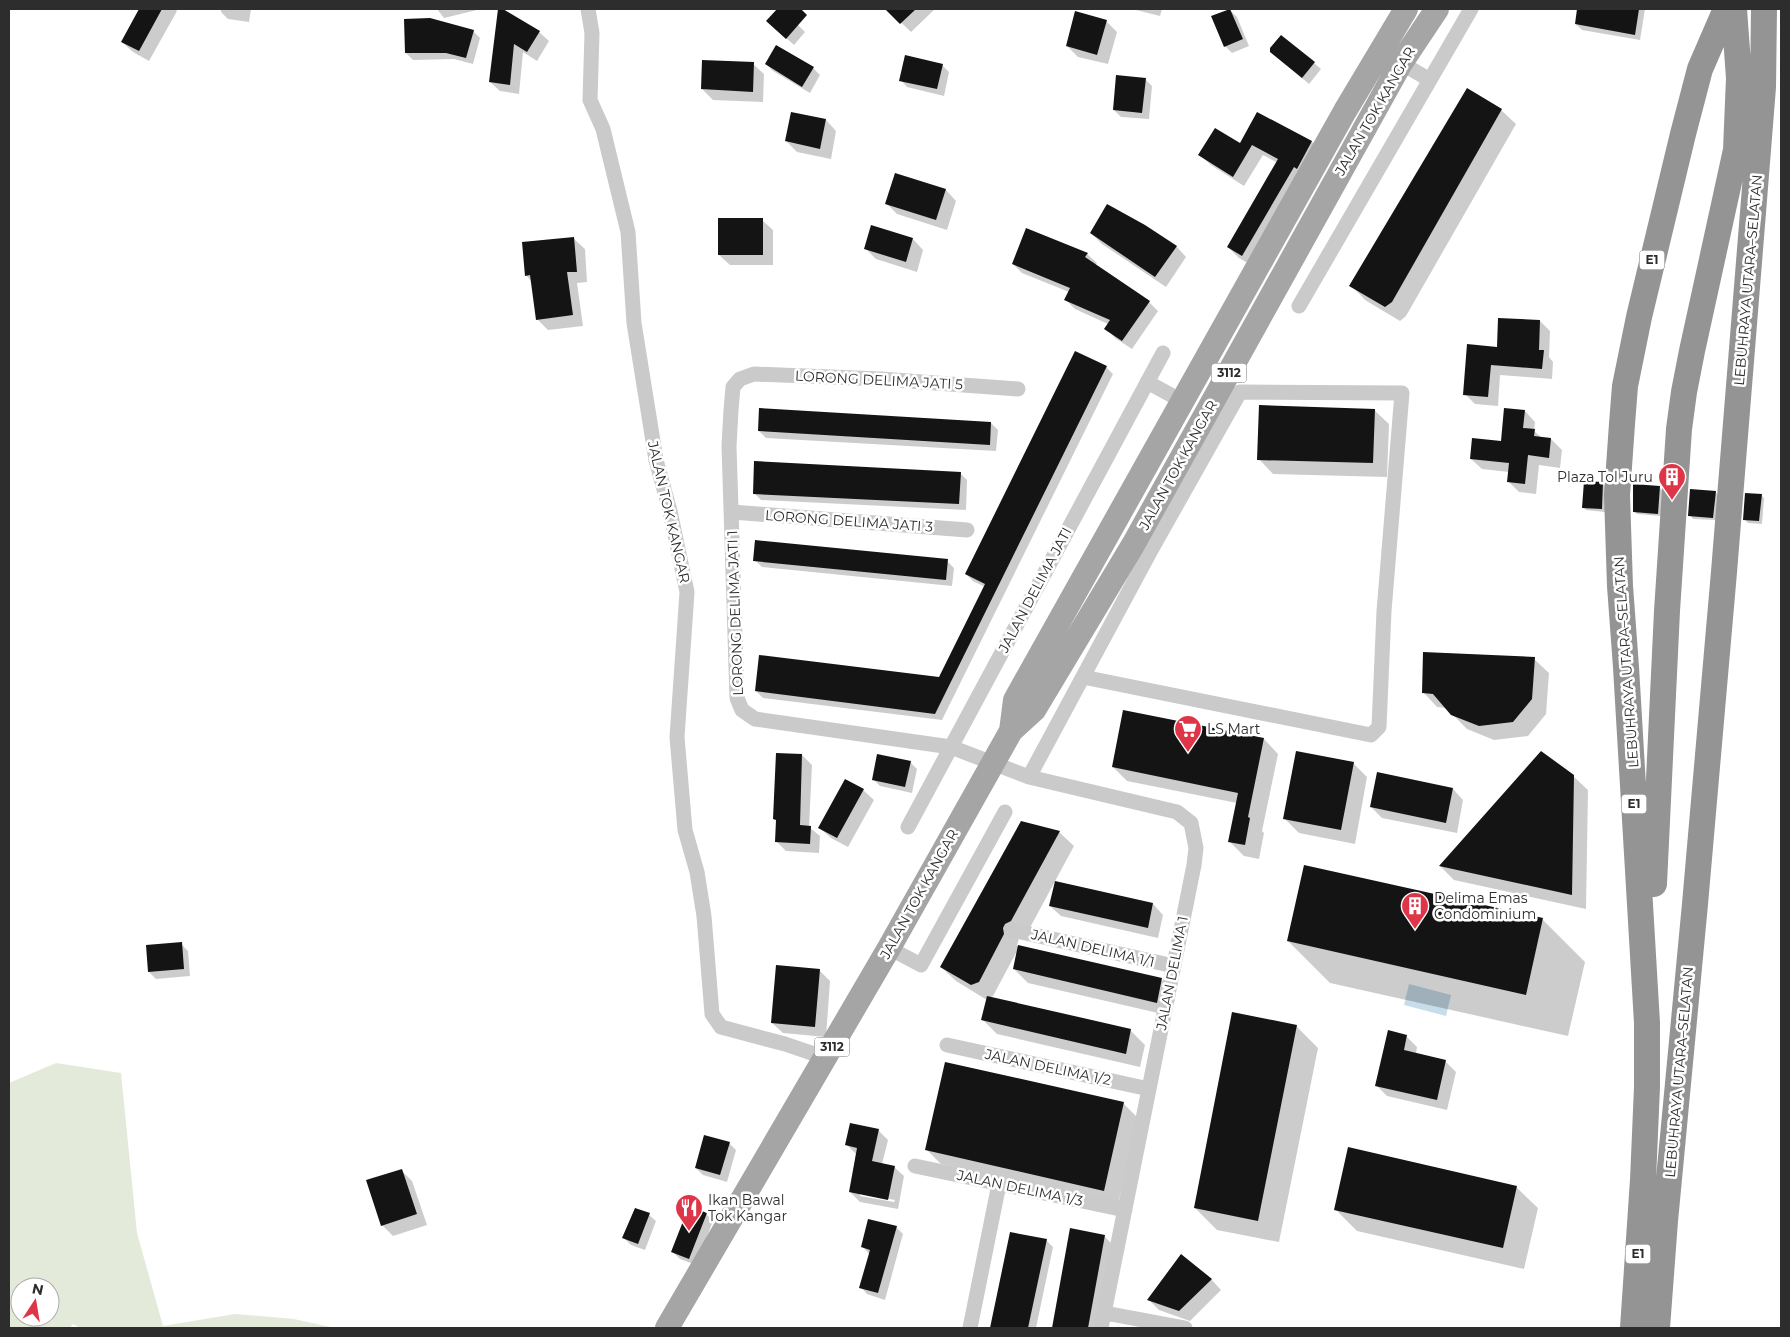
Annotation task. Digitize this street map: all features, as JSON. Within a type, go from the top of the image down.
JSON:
[{"type":"highway","name":"LEBUHRAYA UTARA–SELATAN","points":[[1633,1328],[1643,1180],[1647,1088],[1647,1023],[1620,586],[1617,495],[1625,386],[1643,300],[1700,68],[1726,9]]},
{"type":"highway","points":[[1647,1023],[1666,611],[1679,429],[1692,351],[1736,150],[1739,78],[1734,9]]},
{"type":"highway","name":"LEBUHRAYA UTARA–SELATAN","points":[[1657,1328],[1730,501],[1763,87],[1764,9]]},
{"type":"highway","points":[[1670,108],[1683,134]]},
{"type":"main road","name":"JALAN TOK KANGAR","points":[[1011,731],[1015,700],[1340,120],[1406,9]]},
{"type":"main road","name":"JALAN TOK KANGAR","points":[[667,1328],[826,1058],[1011,731],[1034,710],[1142,548],[1400,63],[1437,9]]},
{"type":"street","name":"JALAN TOK KANGAR","points":[[588,9],[592,33],[590,100],[603,130],[628,232],[634,324],[654,451],[670,511],[687,592],[677,737],[685,830],[697,872],[704,916],[712,1014],[722,1026],[826,1058]]},
{"type":"street","points":[[1299,306],[1471,9]]},
{"type":"street","points":[[1400,63],[1430,80]]},
{"type":"street","name":"JALAN DELIMA JATI","points":[[908,827],[1163,353]]},
{"type":"street","name":"LORONG DELIMA JATI 5","points":[[740,379],[754,374],[881,379],[1018,389]]},
{"type":"street","name":"LORONG DELIMA JATI 1","points":[[740,379],[733,387],[729,446],[737,698],[742,710],[755,719],[951,747],[992,764]]},
{"type":"street","points":[[1147,382],[1182,401]]},
{"type":"street","points":[[1029,777],[1083,677],[1142,548],[1240,392],[1402,393],[1384,611],[1379,727],[1376,732],[1371,735],[1083,677]]},
{"type":"street","name":"LORONG DELIMA JATI 3","points":[[732,512],[967,530]]},
{"type":"street","name":"JALAN DELIMA 1","points":[[992,764],[1029,777],[1177,812],[1191,824],[1196,848],[1102,1328]]},
{"type":"street","points":[[889,948],[921,965],[1005,812]]},
{"type":"street","name":"JALAN DELIMA 1/1","points":[[1012,930],[1174,966]]},
{"type":"street","name":"JALAN DELIMA 1/2","points":[[947,1045],[1149,1089]]},
{"type":"street","name":"JALAN DELIMA 1/3","points":[[915,1166],[1125,1210]]},
{"type":"street","points":[[970,1328],[999,1184]]},
{"type":"street","points":[[1104,1313],[1185,1328]]},
{"type":"green space","points":[[56,1063],[121,1073],[137,1233],[163,1326],[235,1314],[294,1319],[335,1328],[80,1328],[73,1324],[70,1328],[9,1328],[9,1083]]},
{"type":"water","points":[[1409,984],[1451,995],[1446,1016],[1404,1005]]},
{"type":"building","points":[[139,9],[162,9],[139,51],[121,42]]},
{"type":"building","points":[[498,9],[503,9],[540,31],[527,52],[514,44],[510,85],[489,82]]},
{"type":"building","points":[[777,9],[801,9],[807,15],[786,39],[766,21]]},
{"type":"building","points":[[885,9],[916,9],[900,24]]},
{"type":"building","points":[[1230,9],[1243,39],[1224,47],[1211,16]]},
{"type":"building","points":[[1577,9],[1639,9],[1635,35],[1575,24]]},
{"type":"building","points":[[1075,11],[1107,20],[1097,55],[1066,46]]},
{"type":"building","points":[[430,18],[474,30],[466,58],[446,53],[405,53],[404,19]]},
{"type":"building","points":[[1281,35],[1315,62],[1302,78],[1270,52],[1270,48]]},
{"type":"building","points":[[776,45],[814,67],[802,87],[765,64]]},
{"type":"building","points":[[905,55],[943,64],[937,89],[899,81]]},
{"type":"building","points":[[702,60],[754,62],[753,92],[701,89]]},
{"type":"building","points":[[1116,75],[1146,78],[1142,113],[1113,110]]},
{"type":"building","points":[[1467,88],[1502,109],[1392,302],[1385,307],[1349,286]]},
{"type":"building","points":[[791,112],[826,119],[820,149],[785,141]]},
{"type":"building","points":[[1257,112],[1312,141],[1297,169],[1294,167],[1242,256],[1227,247],[1278,159],[1252,145],[1233,177],[1198,155],[1215,128],[1240,143]]},
{"type":"building","points":[[895,173],[946,189],[936,220],[885,204]]},
{"type":"building","points":[[1107,204],[1145,225],[1177,246],[1155,277],[1090,233]]},
{"type":"building","points":[[718,218],[763,218],[763,255],[718,255]]},
{"type":"building","points":[[871,225],[913,238],[906,262],[864,249]]},
{"type":"building","points":[[1026,228],[1088,253],[1085,257],[1150,301],[1122,341],[1104,329],[1110,320],[1064,300],[1070,288],[1012,264]]},
{"type":"building","points":[[574,237],[577,272],[567,272],[573,315],[536,320],[530,275],[525,276],[522,242]]},
{"type":"building","points":[[1498,318],[1540,320],[1539,350],[1544,350],[1542,369],[1491,365],[1488,397],[1463,395],[1467,344],[1497,347]]},
{"type":"building","points":[[1075,351],[1107,366],[935,714],[755,691],[759,655],[939,677],[985,584],[965,574]]},
{"type":"building","points":[[1259,405],[1375,409],[1373,463],[1257,460]]},
{"type":"building","points":[[759,408],[991,422],[990,445],[758,431]]},
{"type":"building","points":[[1504,408],[1525,410],[1523,428],[1535,429],[1534,436],[1551,438],[1549,458],[1528,455],[1525,484],[1507,482],[1509,463],[1470,459],[1472,438],[1501,441]]},
{"type":"building","points":[[754,461],[961,472],[959,504],[753,494]]},
{"type":"building","points":[[1584,481],[1603,482],[1602,509],[1582,508]]},
{"type":"building","points":[[1633,484],[1660,486],[1658,514],[1633,512]]},
{"type":"building","points":[[1690,489],[1716,491],[1713,518],[1688,516]]},
{"type":"building","points":[[1745,493],[1762,494],[1759,521],[1743,520]]},
{"type":"building","points":[[755,540],[948,559],[946,580],[753,561]]},
{"type":"building","points":[[1423,652],[1535,657],[1532,699],[1513,722],[1479,726],[1451,715],[1433,694],[1422,693]]},
{"type":"building","name":"LS Mart","points":[[1123,710],[1264,738],[1248,817],[1250,818],[1245,845],[1228,842],[1238,793],[1112,767]]},
{"type":"building","points":[[1296,751],[1354,762],[1341,830],[1283,819]]},
{"type":"building","points":[[1541,751],[1574,775],[1572,895],[1439,866]]},
{"type":"building","points":[[776,753],[802,754],[800,825],[811,826],[810,844],[775,842],[776,820],[773,819]]},
{"type":"building","points":[[877,754],[911,761],[905,787],[872,780]]},
{"type":"building","points":[[1377,772],[1453,788],[1446,823],[1370,807]]},
{"type":"building","points":[[845,779],[864,789],[837,838],[818,828]]},
{"type":"building","points":[[1021,821],[1060,831],[1011,921],[1005,924],[1003,928],[1004,934],[979,982],[971,985],[940,967]]},
{"type":"building","name":"Delima Emas Condominium","points":[[1304,865],[1543,918],[1526,995],[1287,941]]},
{"type":"building","points":[[1055,881],[1153,903],[1148,928],[1049,906]]},
{"type":"building","points":[[182,942],[184,969],[148,972],[146,945]]},
{"type":"building","points":[[1018,945],[1162,978],[1157,1003],[1013,969]]},
{"type":"building","points":[[776,965],[820,969],[815,1027],[771,1023]]},
{"type":"building","points":[[987,996],[1131,1029],[1126,1054],[981,1020]]},
{"type":"building","points":[[1232,1012],[1297,1025],[1258,1221],[1194,1208]]},
{"type":"building","points":[[1388,1030],[1407,1035],[1404,1050],[1446,1060],[1437,1100],[1375,1086]]},
{"type":"building","points":[[945,1062],[1124,1102],[1104,1191],[925,1150]]},
{"type":"building","points":[[850,1123],[879,1129],[872,1161],[895,1166],[888,1200],[849,1192],[857,1148],[845,1145]]},
{"type":"building","points":[[704,1135],[730,1142],[720,1175],[695,1168]]},
{"type":"building","points":[[1348,1147],[1517,1186],[1503,1248],[1334,1210]]},
{"type":"building","points":[[402,1169],[417,1214],[381,1226],[366,1180]]},
{"type":"building","name":"Ikan Bawal Tok Kangar","points":[[689,1206],[707,1213],[689,1259],[671,1252]]},
{"type":"building","points":[[635,1208],[650,1213],[638,1244],[622,1238]]},
{"type":"building","points":[[868,1219],[897,1226],[878,1293],[859,1288],[870,1250],[861,1247]]},
{"type":"building","points":[[1070,1228],[1105,1235],[1088,1328],[1052,1328]]},
{"type":"building","points":[[1010,1232],[1047,1239],[1028,1328],[990,1328]]},
{"type":"building","points":[[1181,1254],[1212,1279],[1179,1311],[1147,1300]]},
{"type":"place","name":"Plaza Tol Juru","points":[[1672,501]]},
{"type":"place","name":"LS Mart","points":[[1188,753]]},
{"type":"place","name":"Delima Emas Condominium","points":[[1415,930]]},
{"type":"place","name":"Ikan Bawal Tok Kangar","points":[[689,1232]]}]
